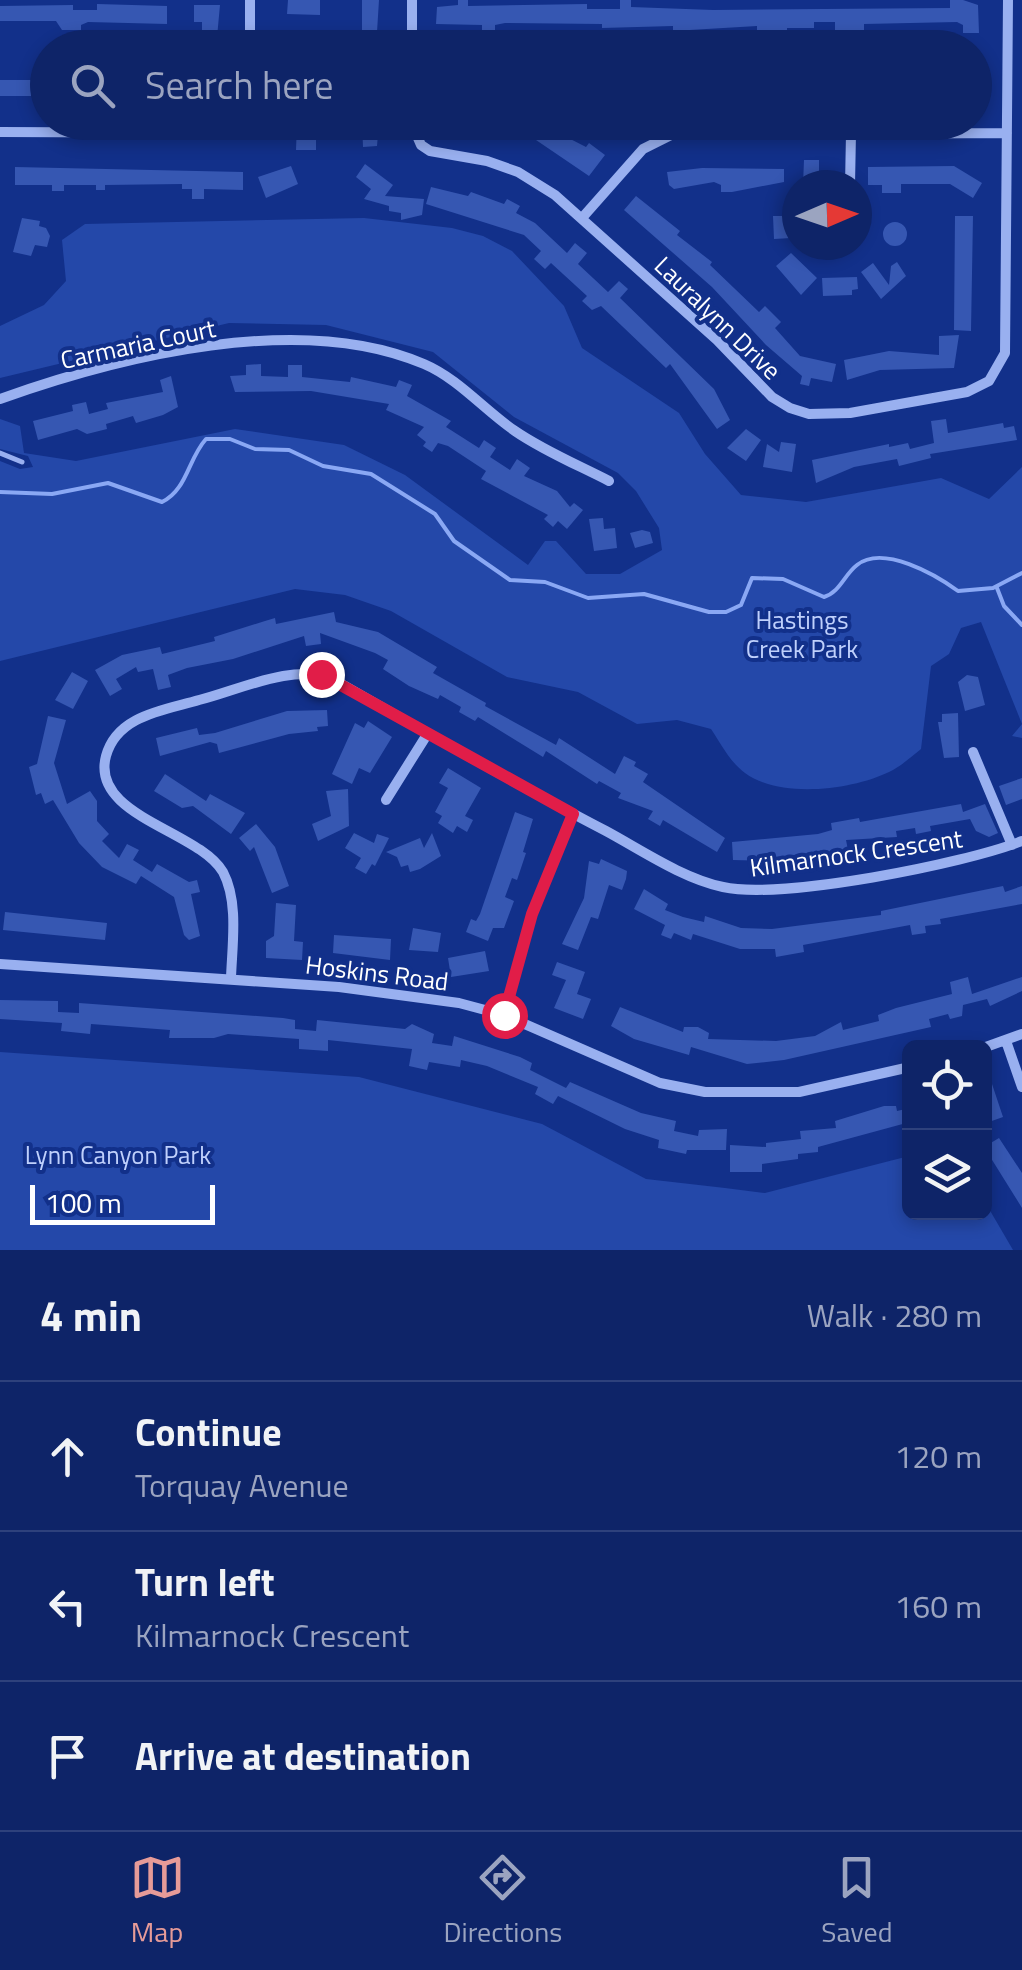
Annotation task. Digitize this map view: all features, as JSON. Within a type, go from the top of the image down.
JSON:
[{"type":"street","points":[[250,0],[250,30]]},
{"type":"street","points":[[412,0],[412,30]]},
{"type":"street","points":[[992,132],[1008,132],[1008,0]]},
{"type":"street","points":[[0,132],[30,132]]},
{"type":"street","name":"Lauralynn Drive","points":[[419,140],[430,151],[487,161],[518,172],[555,194],[717,340],[772,397],[808,414],[850,414],[979,387],[1000,368],[1007,333],[1008,132]]},
{"type":"street","points":[[582,218],[643,149],[661,140]]},
{"type":"street","points":[[850,140],[850,170]]},
{"type":"street","name":"Carmaria Court","points":[[0,399],[184,350],[280,342],[360,346],[426,365],[517,432],[609,481]]},
{"type":"street","name":"Kilmarnock Crescent","points":[[231,978],[232,917],[222,871],[203,852],[114,794],[104,766],[114,738],[143,716],[305,674],[333,679],[700,881],[757,890],[928,866],[1017,843],[973,752]]},
{"type":"street","points":[[386,800],[428,733]]},
{"type":"street","points":[[504,1015],[532,914],[573,814]]},
{"type":"street","name":"Hoskins Road","points":[[0,964],[231,978],[412,996],[504,1015],[643,1076],[705,1092],[799,1092],[902,1069]]},
{"type":"street","points":[[992,1045],[1022,1034]]},
{"type":"street","points":[[1006,1041],[1022,1088]]},
{"type":"lane","points":[[0,454],[22,462]]},
{"type":"green space","name":"Hastings Creek Park","points":[[364,218],[452,228],[483,236],[512,251],[564,306],[582,348],[679,413],[705,454],[741,495],[806,502],[941,478],[989,499],[1022,467],[1022,724],[981,622],[961,628],[949,654],[931,666],[921,749],[874,778],[816,789],[777,786],[745,773],[711,729],[677,720],[637,724],[578,692],[507,677],[391,611],[345,595],[295,589],[0,661],[0,461],[20,469],[33,467],[28,456],[0,449],[0,419],[20,426],[24,453],[76,461],[235,429],[344,445],[405,475],[528,565],[545,541],[556,541],[586,574],[620,574],[662,550],[659,528],[636,491],[618,473],[514,417],[433,352],[326,325],[229,323],[0,378],[0,326],[44,305],[66,281],[62,240],[85,224]]},
{"type":"green space","points":[[1022,724],[1022,738],[1012,736]]},
{"type":"green space","name":"Lynn Canyon Park","points":[[0,1052],[359,1077],[542,1124],[646,1179],[765,1193],[902,1158],[902,1220],[992,1220],[992,1214],[1013,1250],[0,1250]]},
{"type":"building","points":[[288,0],[320,0],[320,15],[287,14]]},
{"type":"building","points":[[362,0],[379,0],[377,30],[362,30]]},
{"type":"building","points":[[458,0],[468,0],[468,6],[587,4],[587,9],[620,9],[620,0],[631,0],[631,7],[713,10],[950,8],[950,0],[963,0],[978,5],[979,30],[963,30],[957,22],[864,24],[864,30],[835,30],[835,22],[814,22],[814,28],[787,30],[757,30],[757,26],[673,30],[673,26],[602,28],[602,24],[505,23],[495,25],[495,30],[482,30],[482,25],[436,24],[437,7],[458,5]]},
{"type":"building","points":[[97,4],[167,6],[167,24],[88,22],[81,25],[81,30],[62,30],[56,21],[0,21],[0,6],[73,5],[73,10],[97,10]]},
{"type":"building","points":[[194,5],[220,5],[218,30],[202,30],[202,22],[194,22]]},
{"type":"building","points":[[0,80],[30,80],[30,96],[0,96]]},
{"type":"building","points":[[296,140],[316,140],[316,150],[296,150]]},
{"type":"building","points":[[363,140],[378,140],[377,146],[363,147]]},
{"type":"building","points":[[536,140],[572,140],[586,147],[589,143],[605,155],[589,176]]},
{"type":"building","points":[[804,160],[819,160],[819,170],[804,170]]},
{"type":"building","points":[[365,164],[393,185],[385,196],[424,199],[422,215],[401,220],[401,213],[389,211],[389,206],[364,199],[371,189],[356,177]]},
{"type":"building","points":[[291,166],[298,184],[266,198],[258,177]]},
{"type":"building","points":[[954,166],[982,183],[973,198],[950,184],[901,184],[901,193],[882,193],[882,185],[872,185],[872,170],[868,167]]},
{"type":"building","points":[[15,167],[243,172],[243,190],[204,189],[204,199],[192,199],[192,189],[182,189],[182,184],[105,185],[105,190],[96,190],[96,185],[64,185],[64,191],[52,191],[52,185],[15,185]]},
{"type":"building","points":[[702,168],[784,169],[782,182],[732,192],[721,192],[721,185],[714,182],[674,189],[669,185],[667,172]]},
{"type":"building","points":[[431,187],[468,196],[471,192],[504,204],[507,199],[520,206],[516,213],[535,223],[567,253],[575,243],[587,253],[578,264],[608,292],[619,281],[628,289],[620,298],[714,389],[730,420],[717,429],[670,364],[666,368],[601,306],[592,310],[582,301],[587,296],[551,263],[545,269],[534,259],[541,251],[524,235],[426,204]]},
{"type":"building","points":[[636,196],[680,231],[677,235],[712,262],[710,265],[759,312],[765,306],[781,322],[775,328],[800,356],[836,364],[832,382],[811,378],[809,386],[800,384],[802,376],[766,345],[712,287],[624,210]]},
{"type":"building","points":[[773,216],[782,216],[782,239],[774,239]]},
{"type":"building","points":[[955,216],[973,216],[971,331],[954,330]]},
{"type":"building","points":[[22,218],[40,221],[39,226],[46,228],[50,236],[47,247],[35,245],[31,256],[13,252]]},
{"type":"building","points":[[895,222],[904,225],[904,243],[895,246],[886,243],[883,234],[886,225]]},
{"type":"building","points":[[783,260],[798,260],[817,278],[801,295],[776,266]]},
{"type":"building","points":[[897,262],[906,276],[881,299],[861,272],[873,263],[889,285],[891,266]]},
{"type":"building","points":[[857,277],[858,289],[852,290],[852,295],[823,296],[822,278]]},
{"type":"building","points":[[959,335],[954,368],[880,370],[847,380],[844,360],[889,351],[939,355],[939,336]]},
{"type":"building","points":[[261,364],[261,376],[288,377],[288,365],[302,365],[302,377],[350,382],[351,377],[396,387],[399,380],[412,385],[407,396],[451,421],[446,427],[479,448],[484,440],[496,448],[490,457],[510,470],[517,459],[530,468],[524,476],[557,491],[570,507],[574,503],[583,510],[567,529],[558,521],[553,527],[544,519],[548,515],[481,479],[486,471],[448,446],[438,443],[432,452],[423,446],[426,442],[417,435],[424,427],[386,410],[389,404],[311,391],[235,392],[230,376],[246,375],[246,365]]},
{"type":"building","points":[[171,376],[178,407],[163,415],[136,423],[133,416],[106,424],[107,429],[87,434],[77,429],[38,440],[33,421],[73,411],[72,405],[86,402],[89,414],[108,409],[106,403],[163,392],[160,380]]},
{"type":"building","points":[[946,419],[948,433],[1003,423],[1004,428],[1014,426],[1017,440],[930,454],[931,458],[899,466],[897,459],[854,467],[816,483],[812,460],[889,444],[908,443],[910,449],[934,443],[931,421]]},
{"type":"building","points":[[746,429],[761,440],[746,461],[727,448]]},
{"type":"building","points":[[781,442],[796,444],[792,472],[763,467],[767,444],[779,452]]},
{"type":"building","points":[[603,518],[604,529],[615,528],[617,548],[594,551],[589,519]]},
{"type":"building","points":[[650,532],[653,543],[635,548],[630,533]]},
{"type":"building","points":[[334,612],[336,622],[378,632],[437,667],[433,673],[556,745],[559,738],[615,774],[624,756],[636,762],[634,766],[648,774],[643,782],[725,838],[717,852],[663,820],[660,826],[648,819],[653,811],[618,798],[621,793],[599,781],[597,784],[546,751],[543,757],[478,717],[475,721],[459,712],[461,707],[440,695],[438,699],[409,686],[383,669],[388,660],[320,633],[321,644],[306,646],[304,636],[233,659],[187,668],[168,675],[171,687],[158,690],[153,669],[138,672],[136,667],[116,679],[122,689],[110,696],[95,670],[122,655],[160,647],[162,654],[215,641],[214,637],[275,618],[276,624]]},
{"type":"building","points":[[72,672],[88,681],[73,709],[55,700]]},
{"type":"building","points":[[967,675],[978,677],[985,705],[965,711],[958,682]]},
{"type":"building","points":[[327,710],[328,726],[317,727],[318,731],[289,734],[219,753],[217,744],[210,742],[160,756],[156,738],[197,728],[199,735],[215,733],[287,711]]},
{"type":"building","points":[[958,713],[959,757],[944,758],[938,722],[942,722],[942,714]]},
{"type":"building","points":[[48,716],[66,720],[54,763],[67,804],[90,791],[97,801],[97,821],[109,834],[102,841],[119,858],[127,844],[139,850],[133,860],[152,872],[157,864],[189,882],[197,880],[200,892],[191,894],[200,936],[189,940],[184,935],[174,897],[141,876],[136,884],[102,867],[79,843],[53,800],[45,804],[41,793],[36,795],[29,767],[37,764]]},
{"type":"building","points":[[368,721],[392,737],[370,773],[359,768],[352,784],[332,774],[355,723],[364,728]]},
{"type":"building","points":[[448,768],[481,788],[465,816],[473,820],[467,832],[457,826],[453,833],[438,823],[442,816],[435,812],[448,788],[439,783]]},
{"type":"building","points":[[165,774],[206,801],[210,794],[245,813],[231,834],[193,806],[182,808],[154,791]]},
{"type":"building","points":[[1022,778],[1022,799],[1006,805],[999,786]]},
{"type":"building","points":[[348,789],[349,826],[318,841],[312,824],[331,816],[326,791]]},
{"type":"building","points":[[961,804],[963,812],[985,804],[998,833],[989,837],[976,831],[970,819],[930,826],[931,831],[916,834],[915,828],[896,831],[897,837],[846,840],[848,850],[772,861],[733,860],[732,842],[818,834],[832,830],[831,823],[859,818],[860,822]]},
{"type":"building","points":[[515,812],[533,819],[523,852],[526,853],[517,880],[512,878],[505,897],[514,901],[504,928],[493,928],[488,941],[466,932],[471,919],[476,921],[480,914]]},
{"type":"building","points":[[256,824],[275,847],[289,886],[272,893],[254,847],[250,851],[239,838]]},
{"type":"building","points":[[354,833],[374,843],[377,834],[389,838],[375,866],[372,864],[366,874],[355,868],[361,858],[345,848]]},
{"type":"building","points":[[432,833],[441,856],[420,869],[410,872],[408,865],[401,867],[397,857],[386,852],[420,838],[424,848]]},
{"type":"building","points":[[601,859],[627,871],[626,879],[622,890],[609,885],[598,919],[591,917],[578,950],[562,944],[584,898],[589,861],[599,864]]},
{"type":"building","points":[[1003,886],[1005,892],[1022,886],[1022,904],[940,919],[941,924],[925,926],[926,933],[912,935],[910,925],[803,945],[804,952],[776,957],[775,949],[740,949],[693,934],[691,940],[674,933],[671,939],[661,935],[665,925],[634,909],[644,889],[668,904],[665,910],[683,917],[704,922],[705,916],[741,928],[772,929],[881,915],[881,911]]},
{"type":"building","points":[[276,903],[296,905],[294,941],[303,942],[302,960],[266,958],[266,941],[274,936]]},
{"type":"building","points":[[5,912],[107,923],[105,940],[3,930]]},
{"type":"building","points":[[413,928],[441,933],[438,952],[409,950]]},
{"type":"building","points":[[334,935],[391,939],[390,960],[333,953]]},
{"type":"building","points":[[485,951],[489,971],[451,977],[448,958]]},
{"type":"building","points":[[557,962],[585,972],[577,994],[591,999],[583,1019],[554,1008],[566,980],[552,975]]},
{"type":"building","points":[[968,977],[972,994],[1022,977],[1022,991],[990,1006],[987,999],[963,1005],[962,1016],[950,1019],[948,1014],[929,1019],[931,1027],[784,1060],[747,1064],[691,1047],[689,1055],[634,1039],[611,1026],[620,1007],[683,1032],[684,1027],[698,1027],[709,1033],[708,1039],[776,1041],[815,1036],[841,1022],[843,1030],[879,1021],[878,1015],[896,1008],[952,994],[950,982]]},
{"type":"building","points":[[0,1000],[58,1001],[58,1012],[79,1013],[79,1003],[283,1018],[295,1020],[295,1029],[316,1031],[317,1020],[405,1029],[412,1024],[434,1034],[432,1043],[452,1046],[454,1036],[520,1057],[532,1063],[530,1070],[566,1088],[570,1082],[641,1113],[676,1121],[674,1131],[698,1136],[699,1130],[727,1129],[726,1150],[687,1150],[686,1154],[658,1148],[659,1140],[625,1129],[558,1096],[553,1104],[535,1094],[538,1087],[487,1066],[461,1060],[460,1067],[429,1062],[427,1070],[409,1066],[412,1049],[328,1040],[328,1051],[299,1049],[299,1039],[228,1034],[214,1038],[169,1038],[170,1030],[91,1024],[90,1034],[61,1031],[62,1023],[0,1019]]},
{"type":"building","points":[[992,1084],[1003,1117],[992,1121]]},
{"type":"building","points":[[884,1106],[902,1110],[902,1124],[818,1147],[818,1152],[798,1154],[798,1159],[762,1164],[762,1172],[730,1172],[730,1145],[766,1147],[766,1143],[801,1139],[800,1131],[836,1128],[835,1121]]},
{"type":"building","points":[[999,1138],[1022,1173],[1022,1208],[992,1160],[992,1142]]},
{"type":"waterway","points":[[0,492],[52,494],[108,483],[162,502],[177,490],[206,439],[230,439],[255,449],[289,450],[323,466],[371,474],[435,514],[454,541],[510,580],[545,582],[588,598],[644,594],[709,612],[726,612],[741,605],[752,578],[783,579],[824,597],[857,565],[881,558],[909,564],[958,591],[993,588],[1022,573]]},
{"type":"waterway","points":[[997,588],[1004,606],[1022,625]]},
{"type":"route","points":[[321,674],[573,814],[532,914],[504,1015]]}]
